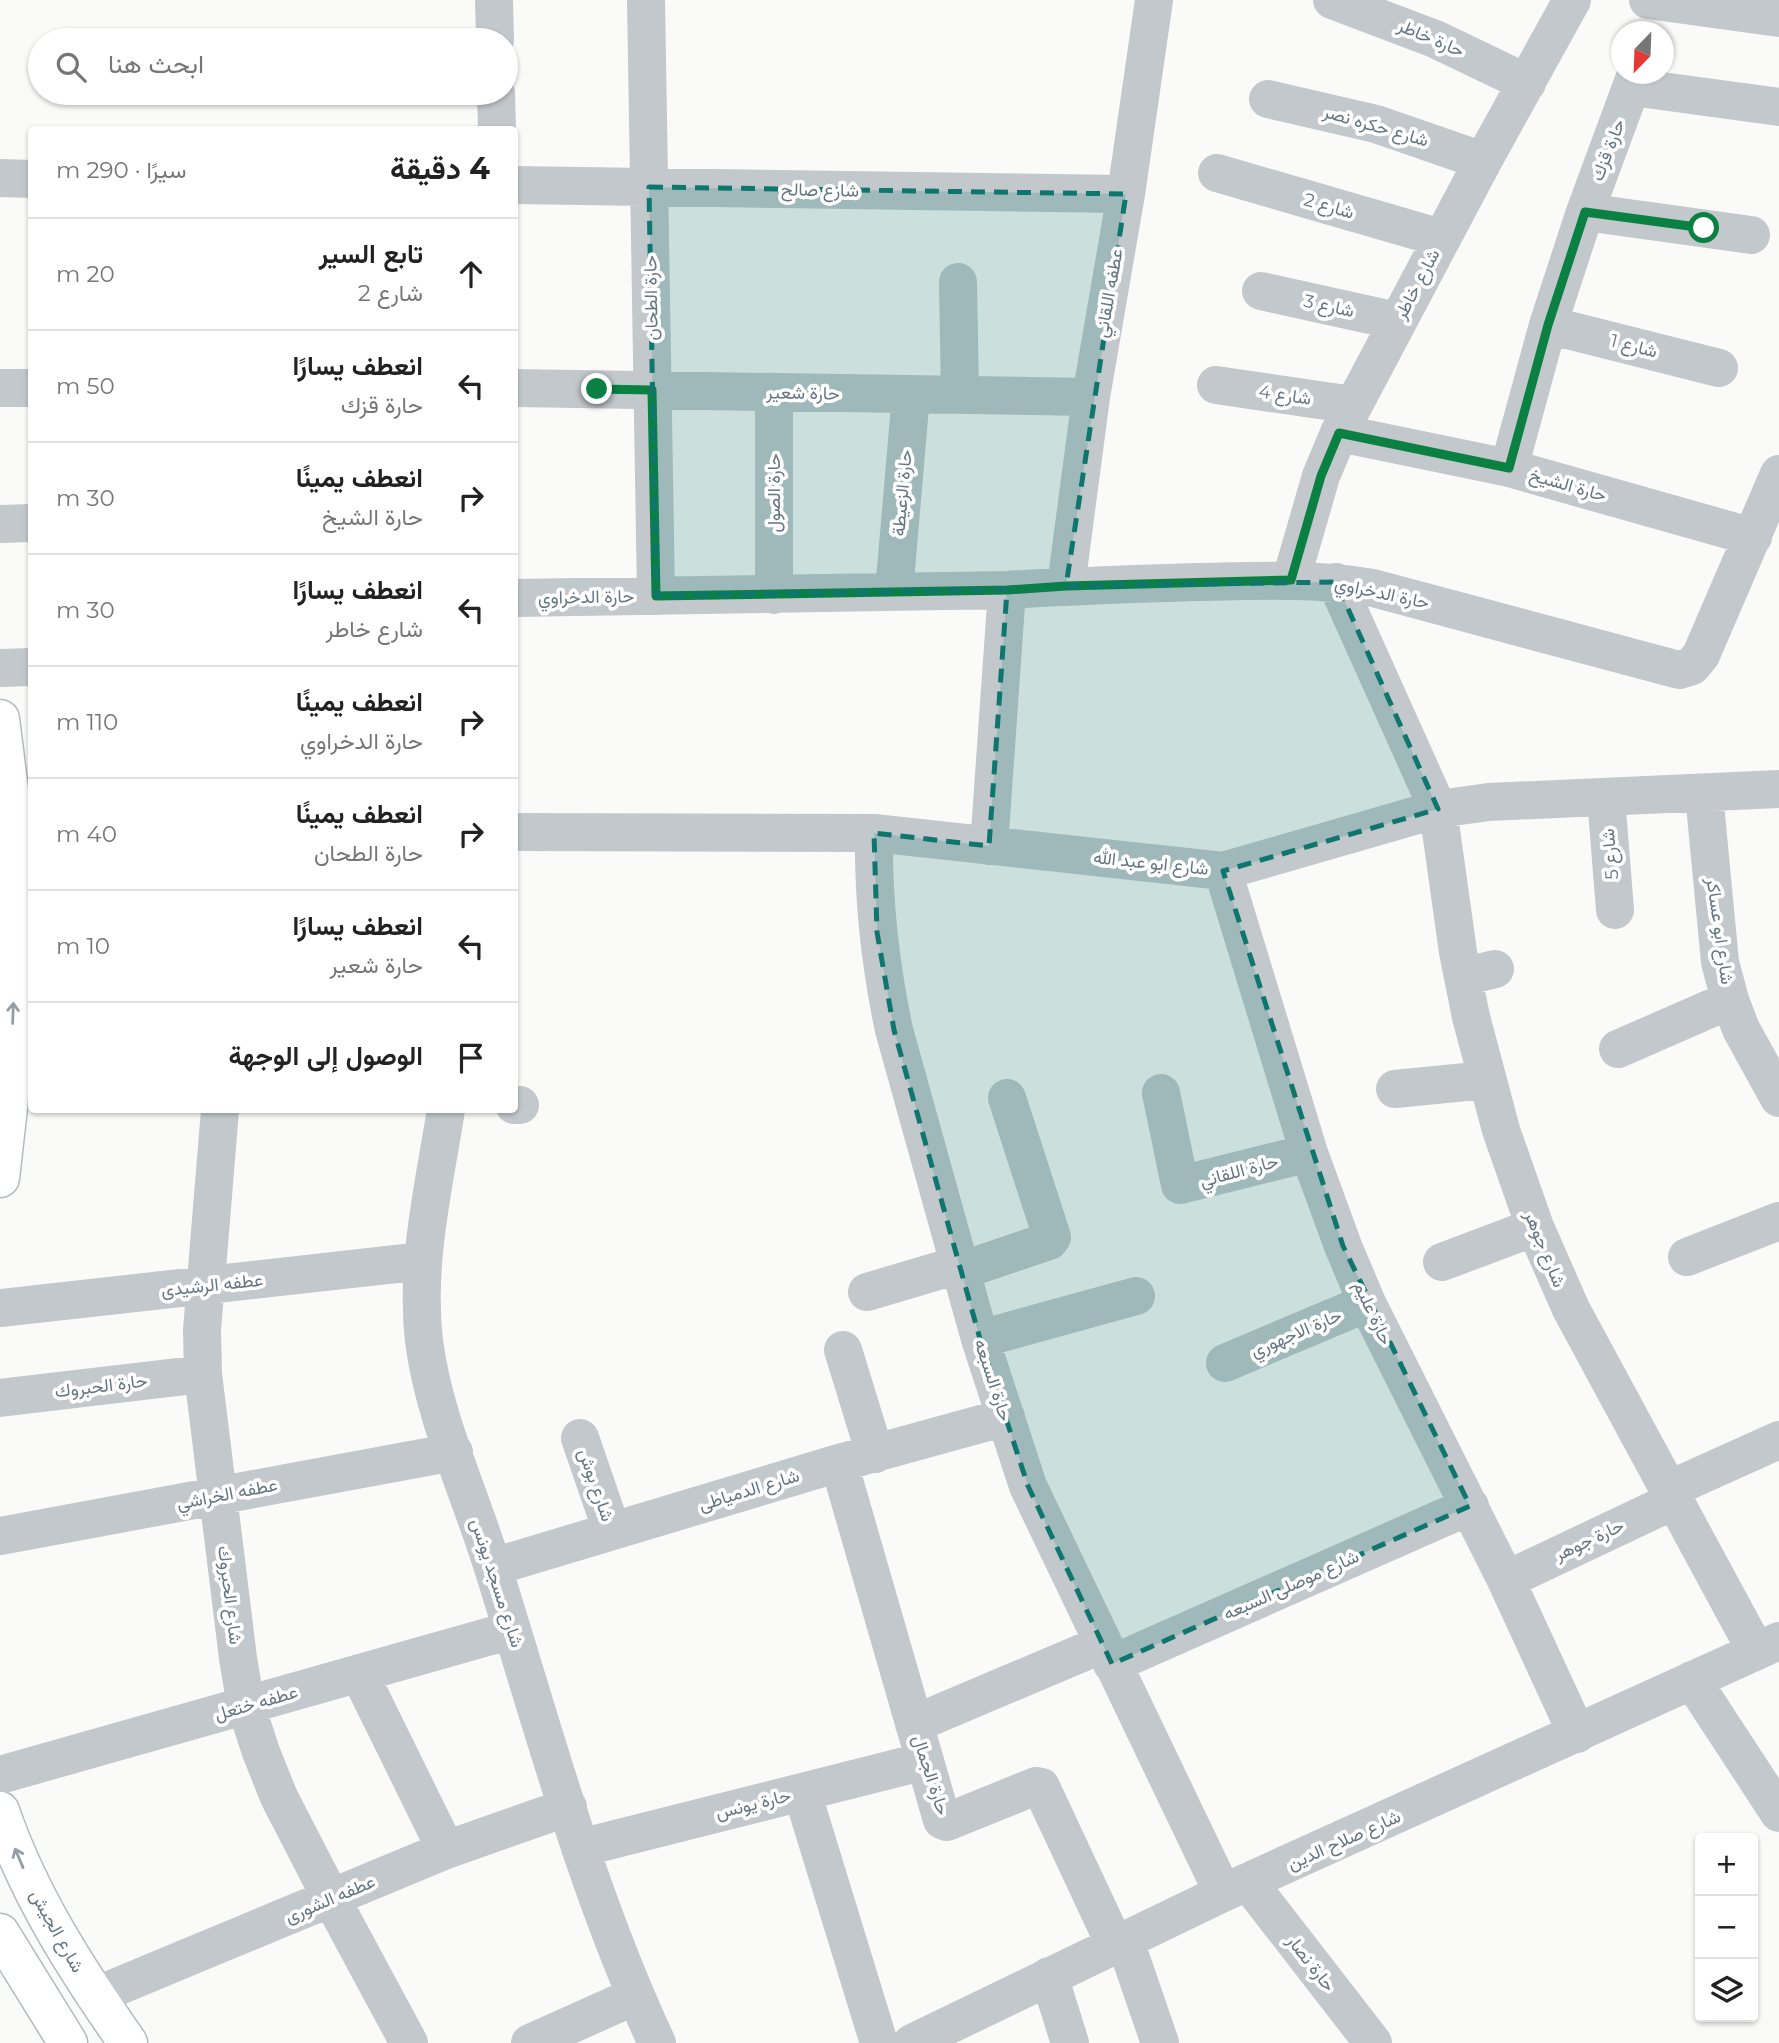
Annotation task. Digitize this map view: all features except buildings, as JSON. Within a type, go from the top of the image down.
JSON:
[{"type":"main road","points":[[0,719],[17,870],[21,1089],[0,1178]]},
{"type":"main road","name":"شارع الجيش","points":[[0,1811],[23,1870],[71,1959],[128,2043]]},
{"type":"main road","points":[[0,1933],[68,2043]]},
{"type":"main road","points":[[29,1983],[71,1959]]},
{"type":"street","points":[[494,0],[495,28]]},
{"type":"street","name":"حارة الطحان","points":[[646,0],[656,596]]},
{"type":"street","name":"عطفه اللقاني","points":[[1066,586],[1091,397],[1126,194],[1154,0]]},
{"type":"street","name":"حارة خاطر","points":[[1332,0],[1435,39],[1527,83]]},
{"type":"street","name":"شارع خاطر","points":[[1291,580],[1321,476],[1346,419],[1441,238],[1572,0]]},
{"type":"street","points":[[1654,11],[1779,18]]},
{"type":"street","name":"حارة قزك","points":[[1509,468],[1548,325],[1585,212],[1633,84]]},
{"type":"street","points":[[1655,84],[1779,107]]},
{"type":"street","name":"شارع حكره نصر","points":[[1268,99],[1377,124],[1483,161]]},
{"type":"street","points":[[496,105],[497,126]]},
{"type":"street","name":"شارع 2","points":[[1217,173],[1441,238]]},
{"type":"street","points":[[0,178],[28,179]]},
{"type":"street","name":"شارع صالح","points":[[518,185],[1126,194]]},
{"type":"street","points":[[1585,212],[1751,234]]},
{"type":"street","points":[[958,282],[960,396]]},
{"type":"street","name":"شارع 3","points":[[1261,291],[1397,321]]},
{"type":"street","name":"شارع 1","points":[[1548,325],[1719,368]]},
{"type":"street","name":"شارع 4","points":[[1216,385],[1346,419]]},
{"type":"street","points":[[0,388],[28,388]]},
{"type":"street","name":"حارة شعير","points":[[518,388],[1091,397]]},
{"type":"street","name":"حارة الصول","points":[[774,392],[774,595]]},
{"type":"street","name":"حارة الزعيطة","points":[[894,592],[911,395]]},
{"type":"street","name":"حارة الشيخ","points":[[1346,419],[1753,537]]},
{"type":"street","name":"حارة الدخراوي","points":[[518,598],[1007,590],[1291,580],[1336,582],[1373,588],[1679,670],[1692,666],[1701,655],[1779,474]]},
{"type":"street","points":[[0,524],[28,523]]},
{"type":"street","name":"شارع جوهر","points":[[1336,582],[1438,809],[1479,973],[1486,1080],[1535,1227],[1571,1309],[1670,1496],[1767,1646]]},
{"type":"street","points":[[989,846],[1007,590]]},
{"type":"street","points":[[0,668],[28,667]]},
{"type":"street","name":"شارع ابو عبد الله","points":[[518,832],[874,833],[1223,871],[1438,809],[1489,802],[1779,789]]},
{"type":"street","name":"شارع ابو عساكر","points":[[1704,794],[1720,962],[1741,1029],[1779,1098]]},
{"type":"street","name":"شارع 5","points":[[1606,797],[1615,910]]},
{"type":"street","name":"حارة السبعه","points":[[874,833],[873,883],[877,932],[894,1030],[959,1268],[1028,1486],[1108,1654],[1236,1888]]},
{"type":"street","name":"حارة عليم","points":[[1223,871],[1309,1153],[1343,1246],[1367,1303],[1470,1506],[1577,1734]]},
{"type":"street","points":[[1618,1049],[1730,1000]]},
{"type":"street","points":[[1395,1089],[1486,1080]]},
{"type":"street","name":"حارة اللقاني","points":[[1161,1093],[1180,1185],[1309,1153]]},
{"type":"street","points":[[867,1292],[959,1268],[1049,1241],[1052,1237],[1007,1098]]},
{"type":"street","name":"شارع الحبروك","points":[[220,1113],[202,1330],[203,1374],[246,1706],[279,1797],[410,2043]]},
{"type":"street","name":"شارع مسجد يونس","points":[[446,1113],[423,1261],[421,1300],[428,1364],[440,1415],[493,1567],[580,1848],[635,1996],[657,2043]]},
{"type":"street","points":[[1687,1256],[1779,1221]]},
{"type":"street","points":[[1442,1262],[1535,1227]]},
{"type":"street","name":"عطفه الرشيدى","points":[[0,1308],[423,1261]]},
{"type":"street","points":[[980,1339],[1136,1296]]},
{"type":"street","name":"حارة الاجهوري","points":[[1225,1363],[1367,1303]]},
{"type":"street","name":"حارة الجمال","points":[[843,1350],[857,1458],[914,1724],[944,1822],[1036,1786],[1041,1787],[1120,1943]]},
{"type":"street","name":"حارة الحبروك","points":[[0,1398],[203,1374]]},
{"type":"street","name":"شارع الدمياطى","points":[[493,1567],[857,1458],[1006,1418]]},
{"type":"street","name":"شارع بوش","points":[[580,1438],[612,1531]]},
{"type":"street","name":"حارة جوهر","points":[[1506,1580],[1779,1440]]},
{"type":"street","name":"عطفه الخراشي","points":[[0,1536],[454,1452]]},
{"type":"street","name":"شارع موصلى السبعه","points":[[914,1724],[1108,1654],[1470,1506]]},
{"type":"street","name":"عطفه ختعل","points":[[0,1775],[512,1630]]},
{"type":"street","name":"شارع صلاح الدين","points":[[912,2043],[1236,1888],[1767,1646]]},
{"type":"street","points":[[359,1673],[446,1850]]},
{"type":"street","points":[[1692,1680],[1779,1814]]},
{"type":"street","name":"حارة يونس","points":[[580,1848],[925,1762]]},
{"type":"street","points":[[802,1792],[879,2043]]},
{"type":"street","name":"عطفه الشورى","points":[[95,1996],[446,1850],[568,1807]]},
{"type":"street","name":"حارة نصار","points":[[1236,1888],[1373,2043]]},
{"type":"street","points":[[1120,1943],[1160,2043]]},
{"type":"street","points":[[1049,1976],[1070,2043]]},
{"type":"street","points":[[530,2043],[635,1996]]},
{"type":"highlighted area","points":[[649,187],[1126,194],[1066,586],[1336,582],[1438,809],[1223,871],[1343,1246],[1470,1506],[1112,1664],[1028,1486],[980,1339],[894,1030],[877,932],[874,833],[989,846],[1007,590],[656,596]]},
{"type":"route","points":[[597,389],[652,390],[656,596],[1007,590],[1291,580],[1321,476],[1339,433],[1509,468],[1548,325],[1585,212],[1704,228]]}]
